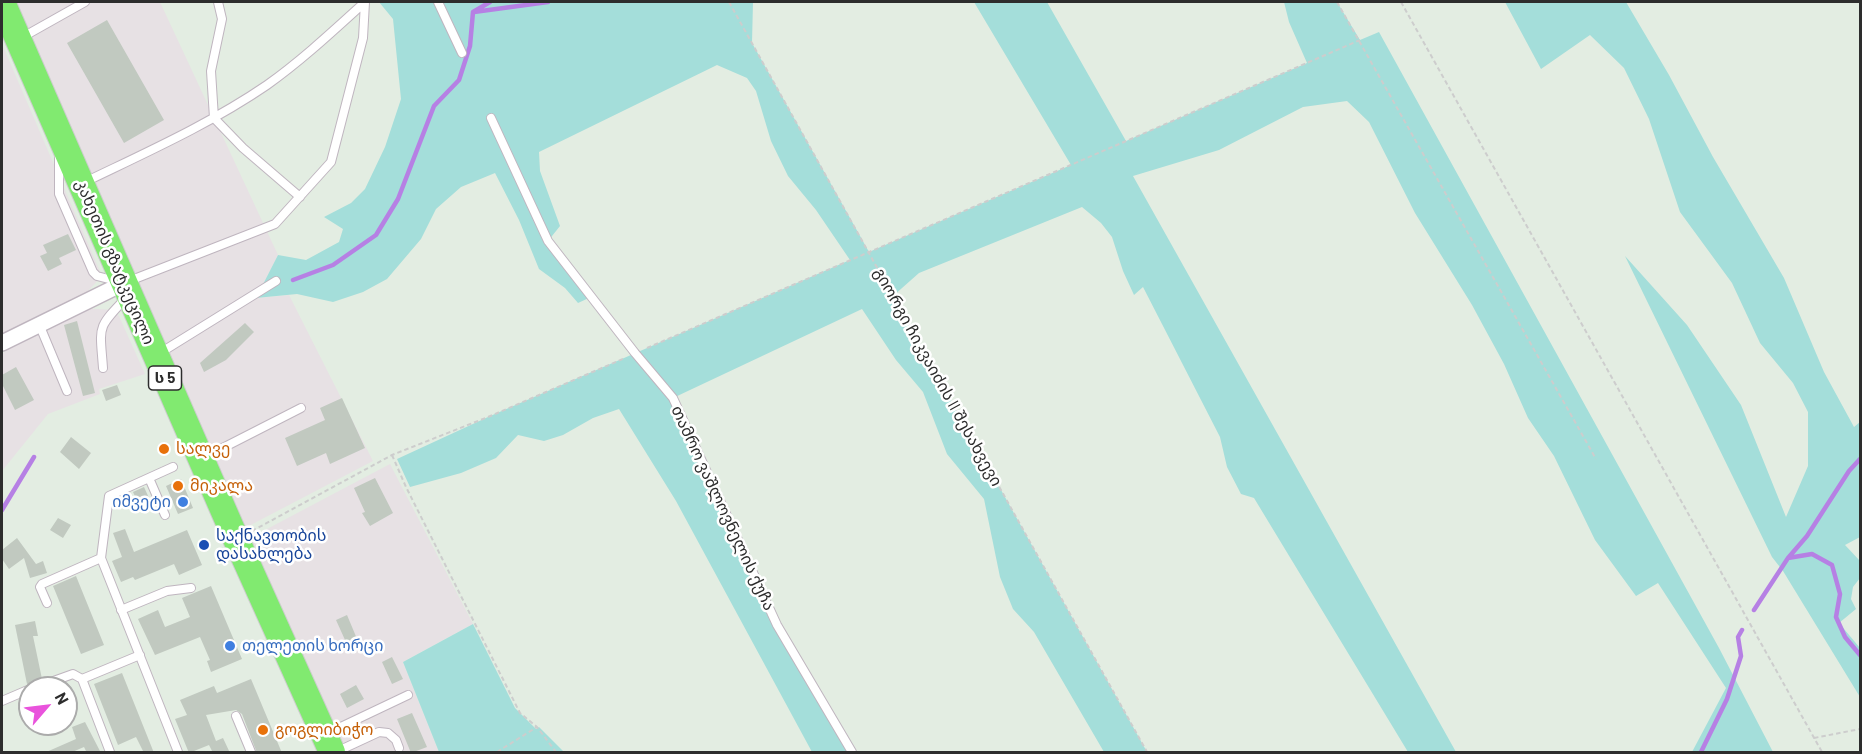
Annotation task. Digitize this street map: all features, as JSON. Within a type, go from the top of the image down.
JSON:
[{"type":"highway","name":"კახეთის გზატკეცილი","points":[[2,2],[236,539],[330,747]]},
{"type":"street","points":[[4,336],[127,289]]},
{"type":"lane","points":[[19,39],[85,2]]},
{"type":"lane","points":[[218,2],[222,19],[211,71],[214,118],[243,148],[300,197]]},
{"type":"lane","points":[[81,184],[214,118],[267,84],[320,44],[365,2]]},
{"type":"lane","points":[[103,368],[100,330],[127,289],[275,224],[331,162],[363,38],[365,2]]},
{"type":"lane","points":[[438,2],[462,53]]},
{"type":"lane","name":"თამრო ვაშლოვნელის ქუჩა","points":[[491,118],[548,241],[673,398],[777,625],[852,753]]},
{"type":"lane","points":[[61,136],[57,187],[67,213],[93,272],[127,289]]},
{"type":"lane","points":[[156,356],[276,281]]},
{"type":"lane","points":[[39,324],[67,391]]},
{"type":"lane","points":[[201,459],[301,408]]},
{"type":"lane","points":[[173,467],[109,496],[101,558],[178,753]]},
{"type":"lane","points":[[149,478],[165,515]]},
{"type":"lane","points":[[47,603],[40,587],[42,584],[101,558]]},
{"type":"lane","points":[[121,610],[167,591],[191,588]]},
{"type":"lane","points":[[82,679],[140,655]]},
{"type":"lane","points":[[78,677],[82,679],[110,753]]},
{"type":"lane","points":[[2,701],[18,695]]},
{"type":"lane","points":[[330,747],[408,695]]},
{"type":"lane","points":[[236,716],[251,753]]},
{"type":"lane","points":[[330,747],[379,732],[388,733],[396,740],[399,748]]},
{"type":"path","name":"გიორგი ჩიკვაიძის II შესახვევი","points":[[729,2],[1147,753]]},
{"type":"path","points":[[1337,2],[1596,459]]},
{"type":"path","points":[[1401,2],[1822,753]]},
{"type":"path","points":[[236,539],[392,455],[488,417],[1360,40]]},
{"type":"path","points":[[392,455],[520,713],[537,727],[556,753]]},
{"type":"path","points":[[497,753],[537,727]]},
{"type":"path","points":[[1814,738],[1860,729]]},
{"type":"shaded area","points":[[16,2],[160,2],[278,255],[256,298],[289,295],[373,461],[243,529]]},
{"type":"shaded area","points":[[379,2],[753,2],[752,43],[869,252],[1071,165],[974,2],[1047,2],[1126,141],[1307,63],[1289,22],[1284,2],[1337,2],[1360,40],[1379,32],[1719,648],[1773,752],[1692,752],[1726,688],[1658,583],[1636,596],[1595,540],[1554,456],[1528,418],[1504,364],[1472,305],[1415,213],[1369,122],[1347,101],[1303,107],[1219,150],[1133,176],[1456,752],[1408,752],[1254,498],[1241,494],[1227,467],[1220,437],[1143,287],[1134,295],[1112,237],[1101,223],[1082,207],[919,273],[893,296],[1147,752],[1104,752],[1034,632],[1013,609],[1000,577],[984,499],[947,454],[923,392],[896,360],[862,309],[673,398],[777,625],[852,752],[812,752],[676,501],[619,409],[593,418],[563,435],[544,441],[518,435],[496,458],[461,473],[410,487],[397,459],[488,417],[850,260],[816,210],[788,176],[771,141],[756,91],[747,78],[717,65],[539,152],[540,171],[560,226],[548,241],[591,297],[578,303],[565,288],[539,269],[519,220],[495,173],[461,187],[436,209],[421,239],[387,279],[363,292],[333,302],[297,294],[256,298],[278,255],[306,260],[339,242],[343,229],[324,217],[351,203],[365,189],[385,147],[401,99],[393,19]]},
{"type":"shaded area","points":[[1505,2],[1626,2],[1784,278],[1824,372],[1854,427],[1860,422],[1860,537],[1845,545],[1860,561],[1860,578],[1853,587],[1851,599],[1856,609],[1839,623],[1860,648],[1860,697],[1783,571],[1772,557],[1625,256],[1687,325],[1741,405],[1786,517],[1808,466],[1808,412],[1793,383],[1760,343],[1732,283],[1680,212],[1649,119],[1624,68],[1590,35],[1541,69]]},
{"type":"shaded area","points":[[2,44],[102,276],[87,292],[2,336]]},
{"type":"shaded area","points":[[82,308],[113,310],[119,316],[145,374],[99,389],[100,394],[48,414],[2,471],[2,354],[16,343]]},
{"type":"shaded area","points":[[390,464],[473,624],[403,662],[439,752],[342,752],[248,539]]},
{"type":"shaded area","points":[[473,624],[515,708],[536,729],[539,727],[564,752],[439,752],[403,662]]},
{"type":"building","points":[[107,20],[164,120],[124,143],[67,43]]},
{"type":"building","points":[[68,234],[76,250],[59,258],[62,264],[48,271],[40,256],[47,253],[43,245]]},
{"type":"building","points":[[77,321],[95,393],[83,396],[64,325]]},
{"type":"building","points":[[245,323],[254,332],[226,360],[204,372],[200,363]]},
{"type":"building","points":[[16,367],[34,400],[15,410],[2,384],[2,375]]},
{"type":"building","points":[[117,385],[121,395],[106,401],[102,390]]},
{"type":"building","points":[[342,398],[365,448],[330,464],[326,453],[297,466],[285,438],[325,420],[320,408]]},
{"type":"building","points":[[71,437],[91,453],[79,469],[60,452]]},
{"type":"building","points":[[375,478],[393,513],[370,526],[362,513],[365,512],[354,488]]},
{"type":"building","points":[[181,479],[193,508],[178,514],[166,486]]},
{"type":"building","points":[[144,487],[149,498],[138,503],[133,492]]},
{"type":"building","points":[[58,518],[71,525],[63,538],[50,530]]},
{"type":"building","points":[[125,529],[134,552],[187,530],[202,565],[179,575],[174,564],[135,580],[133,577],[121,582],[112,561],[122,557],[113,533]]},
{"type":"building","points":[[17,538],[36,564],[43,561],[47,573],[30,578],[24,558],[9,569],[2,559],[2,550]]},
{"type":"building","points":[[76,576],[104,645],[81,654],[53,586]]},
{"type":"building","points":[[211,586],[242,659],[211,672],[207,661],[210,660],[200,637],[155,655],[138,619],[158,610],[165,627],[190,617],[182,598]]},
{"type":"building","points":[[347,615],[360,646],[350,651],[336,620]]},
{"type":"building","points":[[35,621],[38,636],[33,636],[41,676],[25,676],[15,625]]},
{"type":"building","points":[[392,657],[403,679],[392,684],[382,662]]},
{"type":"building","points":[[122,673],[154,753],[144,753],[136,737],[118,745],[94,684]]},
{"type":"building","points":[[251,679],[282,753],[257,753],[242,714],[236,710],[206,715],[216,741],[223,738],[230,753],[213,753],[209,745],[189,753],[175,719],[187,715],[180,700],[214,686],[217,693]]},
{"type":"building","points":[[356,685],[364,699],[347,708],[340,694]]},
{"type":"building","points":[[412,713],[427,747],[411,753],[397,719]]},
{"type":"building","points":[[85,722],[101,753],[87,753],[84,747],[70,753],[44,753],[76,739],[78,725]]},
{"type":"waterway","points":[[293,280],[333,265],[376,235],[398,199],[434,106],[459,80],[470,46],[473,12],[490,2]]},
{"type":"waterway","points":[[474,12],[548,2]]},
{"type":"waterway","points":[[2,510],[34,457]]},
{"type":"waterway","points":[[1754,610],[1788,558],[1807,536],[1849,471],[1860,459]]},
{"type":"waterway","points":[[1788,558],[1812,554],[1832,565],[1840,594],[1836,617],[1845,637],[1860,655]]},
{"type":"waterway","points":[[1701,752],[1727,699],[1741,656],[1738,637],[1742,630]]},
{"type":"place","name":"სალვე","points":[[164,449]]},
{"type":"place","name":"მიკალა","points":[[178,486]]},
{"type":"place","name":"იმვეტი","points":[[183,502]]},
{"type":"place","name":"საქნავთობის დასახლება","points":[[204,545]]},
{"type":"place","name":"თელეთის ხორცი","points":[[230,646]]},
{"type":"place","name":"გოგლიბიჭო","points":[[263,730]]}]
